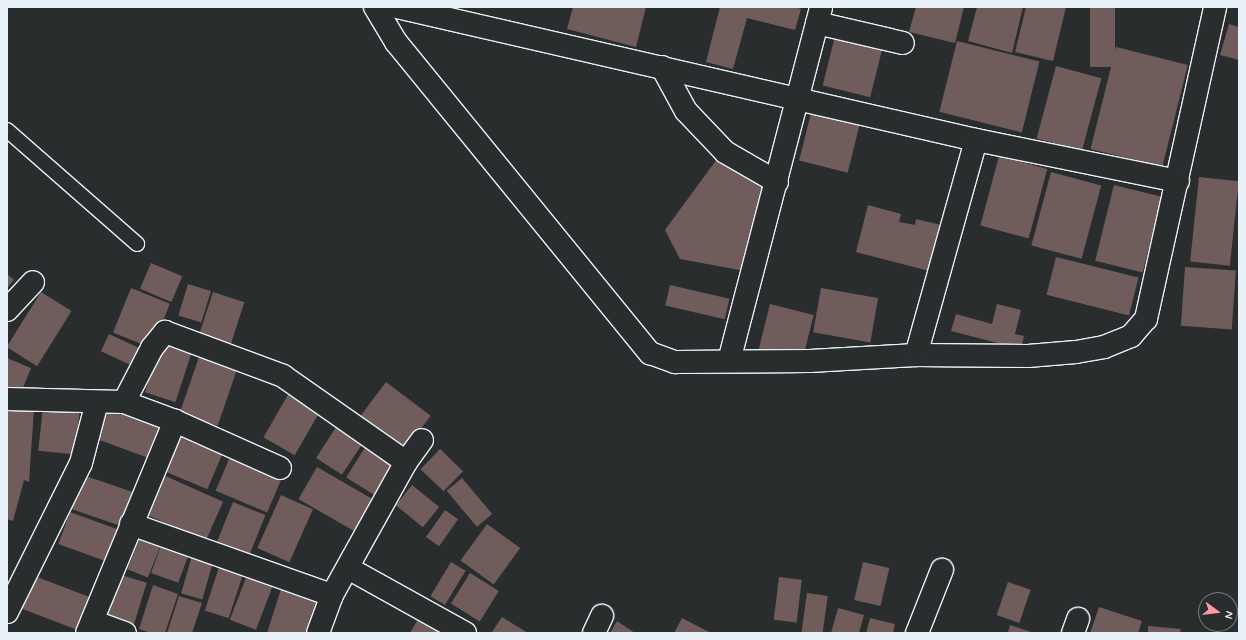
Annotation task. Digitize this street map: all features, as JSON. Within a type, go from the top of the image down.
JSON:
[{"type":"street","points":[[375,7],[396,42],[650,353],[675,362],[810,361],[916,355],[1028,356],[1076,352],[1104,347],[1131,336],[1146,319],[1178,181],[1215,7]]},
{"type":"street","points":[[397,7],[976,140],[1178,181]]},
{"type":"street","points":[[729,361],[777,182],[819,15],[903,43]]},
{"type":"street","points":[[662,67],[686,111],[725,152],[777,182]]},
{"type":"street","points":[[916,355],[976,140]]},
{"type":"street","points":[[7,310],[33,282]]},
{"type":"street","points":[[124,402],[152,348],[165,332],[283,376],[406,462]]},
{"type":"street","points":[[7,399],[124,402],[176,421],[280,468]]},
{"type":"street","points":[[7,612],[81,462],[97,402]]},
{"type":"street","points":[[125,633],[89,627],[131,524],[176,421]]},
{"type":"street","points":[[318,633],[332,595],[406,462],[422,440]]},
{"type":"street","points":[[131,524],[332,595]]},
{"type":"street","points":[[348,568],[465,633]]},
{"type":"street","points":[[917,633],[942,570]]},
{"type":"lane","points":[[7,130],[137,244]]},
{"type":"building","points":[[573,7],[646,7],[636,47],[567,29]]},
{"type":"building","points":[[720,7],[793,7],[801,9],[795,30],[747,18],[733,69],[706,62]]},
{"type":"building","points":[[916,7],[964,7],[955,43],[909,32]]},
{"type":"building","points":[[977,7],[1023,7],[1012,53],[968,41]]},
{"type":"building","points":[[1026,7],[1066,7],[1053,61],[1015,52]]},
{"type":"building","points":[[1090,7],[1115,7],[1115,67],[1090,67]]},
{"type":"building","points":[[1229,24],[1239,27],[1239,60],[1220,55]]},
{"type":"building","points":[[835,36],[883,48],[870,97],[823,85]]},
{"type":"building","points":[[957,41],[1039,62],[1022,132],[939,112]]},
{"type":"building","points":[[1116,47],[1188,65],[1162,167],[1091,149]]},
{"type":"building","points":[[1056,66],[1101,78],[1082,151],[1037,138]]},
{"type":"building","points":[[811,113],[860,125],[848,173],[799,161]]},
{"type":"building","points":[[999,156],[1047,169],[1029,238],[980,226]]},
{"type":"building","points":[[717,159],[767,185],[745,271],[680,259],[665,230]]},
{"type":"building","points":[[1051,172],[1101,185],[1082,259],[1031,245]]},
{"type":"building","points":[[1199,177],[1239,181],[1230,266],[1190,262]]},
{"type":"building","points":[[1114,185],[1162,197],[1143,273],[1095,261]]},
{"type":"building","points":[[868,205],[901,214],[899,222],[915,225],[916,219],[941,225],[929,271],[856,252]]},
{"type":"building","points":[[1056,257],[1138,278],[1129,315],[1047,295]]},
{"type":"building","points":[[151,263],[182,276],[171,302],[140,289]]},
{"type":"building","points":[[1185,267],[1236,271],[1232,329],[1181,326]]},
{"type":"building","points":[[7,274],[14,280],[7,288]]},
{"type":"building","points":[[188,284],[211,291],[201,323],[178,316]]},
{"type":"building","points":[[670,285],[729,299],[725,319],[665,305]]},
{"type":"building","points":[[131,288],[170,304],[152,348],[113,333]]},
{"type":"building","points":[[821,288],[878,298],[870,342],[813,332]]},
{"type":"building","points":[[41,292],[72,311],[37,366],[7,346]]},
{"type":"building","points":[[213,292],[244,302],[230,346],[199,336]]},
{"type":"building","points":[[770,304],[814,315],[803,360],[759,349]]},
{"type":"building","points":[[997,304],[1021,310],[1015,334],[1024,336],[1021,349],[951,331],[956,314],[992,324]]},
{"type":"building","points":[[109,334],[146,351],[138,369],[101,351]]},
{"type":"building","points":[[162,340],[192,350],[175,402],[145,392]]},
{"type":"building","points":[[199,357],[237,370],[218,426],[180,413]]},
{"type":"building","points":[[7,358],[31,368],[21,393],[7,387]]},
{"type":"building","points":[[386,382],[431,416],[404,452],[359,418]]},
{"type":"building","points":[[289,393],[320,411],[295,455],[264,437]]},
{"type":"building","points":[[43,406],[80,410],[75,455],[38,451]]},
{"type":"building","points":[[108,408],[161,427],[149,458],[97,439]]},
{"type":"building","points":[[7,409],[34,409],[29,482],[24,480],[13,521],[7,519]]},
{"type":"building","points":[[340,421],[366,438],[342,475],[316,458]]},
{"type":"building","points":[[178,428],[225,448],[207,489],[160,469]]},
{"type":"building","points":[[369,441],[401,461],[378,498],[346,477]]},
{"type":"building","points":[[440,449],[463,471],[444,491],[421,469]]},
{"type":"building","points":[[232,452],[284,474],[267,513],[216,491]]},
{"type":"building","points":[[317,467],[378,502],[359,534],[298,499]]},
{"type":"building","points":[[161,474],[223,502],[206,541],[144,513]]},
{"type":"building","points":[[83,475],[134,493],[122,527],[71,509]]},
{"type":"building","points":[[462,478],[492,514],[477,527],[447,491]]},
{"type":"building","points":[[412,485],[439,507],[423,527],[396,505]]},
{"type":"building","points":[[281,495],[313,509],[289,562],[257,548]]},
{"type":"building","points":[[233,502],[265,515],[249,557],[216,544]]},
{"type":"building","points":[[445,510],[458,519],[439,546],[426,537]]},
{"type":"building","points":[[70,512],[122,531],[110,563],[58,544]]},
{"type":"building","points":[[487,524],[520,548],[494,585],[461,560]]},
{"type":"building","points":[[142,533],[162,541],[148,577],[127,569]]},
{"type":"building","points":[[163,540],[190,550],[178,583],[151,573]]},
{"type":"building","points":[[193,552],[214,558],[202,599],[181,593]]},
{"type":"building","points":[[451,562],[466,571],[445,605],[430,596]]},
{"type":"building","points":[[863,562],[889,568],[881,606],[854,600]]},
{"type":"building","points":[[220,564],[244,572],[229,618],[205,611]]},
{"type":"building","points":[[470,573],[499,591],[480,622],[451,604]]},
{"type":"building","points":[[118,574],[147,583],[134,626],[105,617]]},
{"type":"building","points":[[32,575],[95,599],[82,632],[19,608]]},
{"type":"building","points":[[247,575],[273,585],[256,630],[230,620]]},
{"type":"building","points":[[779,577],[802,580],[797,622],[774,620]]},
{"type":"building","points":[[1008,582],[1031,590],[1019,623],[997,615]]},
{"type":"building","points":[[153,585],[178,594],[165,633],[151,633],[139,629]]},
{"type":"building","points":[[281,589],[319,601],[308,633],[267,633]]},
{"type":"building","points":[[807,593],[828,596],[823,633],[801,633]]},
{"type":"building","points":[[179,596],[202,603],[192,633],[167,633]]},
{"type":"building","points":[[1099,607],[1142,621],[1138,633],[1090,633]]},
{"type":"building","points":[[838,608],[864,615],[859,633],[831,633]]},
{"type":"building","points":[[502,617],[528,633],[492,632]]},
{"type":"building","points":[[682,618],[711,633],[674,633]]},
{"type":"building","points":[[870,618],[895,624],[893,633],[866,633]]},
{"type":"building","points":[[418,619],[444,633],[410,633]]},
{"type":"building","points":[[617,621],[635,633],[610,633]]},
{"type":"building","points":[[1010,625],[1034,633],[1008,633]]},
{"type":"building","points":[[1148,626],[1181,629],[1180,633],[1148,633]]}]
